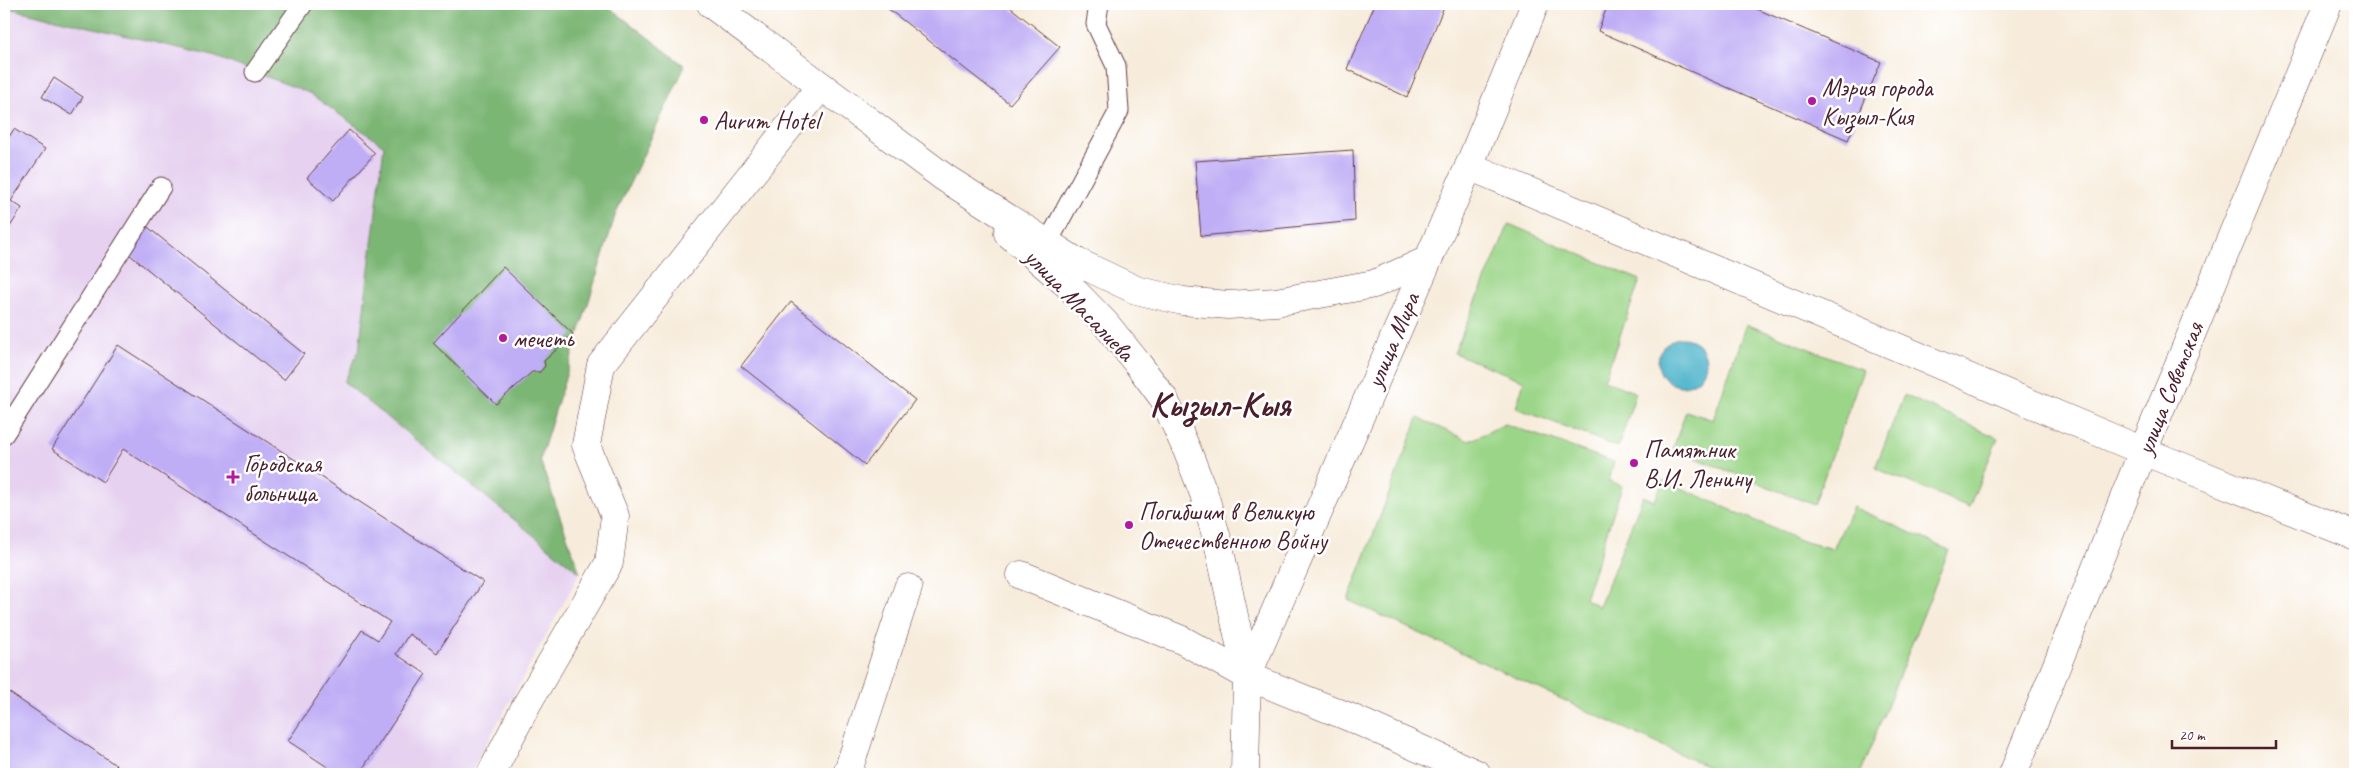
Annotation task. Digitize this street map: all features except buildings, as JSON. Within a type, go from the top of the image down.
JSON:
[{"type":"street","points":[[711,4],[945,178],[1091,269],[1136,290],[1183,301],[1228,305],[1276,302],[1366,285],[1401,273],[1426,261]]},
{"type":"street","name":"улица Мира","points":[[1247,676],[1426,261],[1469,166],[1535,4]]},
{"type":"street","name":"улица Советская","points":[[2013,774],[2143,451],[2328,4]]},
{"type":"street","points":[[491,774],[528,704],[609,563],[615,516],[586,445],[601,365],[821,86]]},
{"type":"street","points":[[1469,166],[2143,451],[2355,536]]},
{"type":"street","name":"улица Масалиева","points":[[945,178],[1068,285],[1105,324],[1164,399],[1204,494],[1229,587],[1247,676],[1245,774]]},
{"type":"street","points":[[1021,574],[1182,640],[1247,676],[1349,717],[1477,774]]},
{"type":"street","points":[[847,774],[908,588]]},
{"type":"lane","points":[[255,72],[304,4]]},
{"type":"lane","points":[[1048,242],[1119,111],[1116,66],[1096,24],[1099,4]]},
{"type":"lane","points":[[4,434],[161,187]]},
{"type":"shaded area","name":"Городская больница","points":[[4,7],[213,56],[309,93],[384,146],[359,350],[344,382],[580,573],[470,774],[4,774]]},
{"type":"green space","points":[[4,4],[605,4],[685,66],[616,213],[540,460],[580,573],[344,382],[359,350],[384,146],[309,93],[213,56],[4,7]]},
{"type":"green space","points":[[1509,224],[1640,280],[1604,380],[1636,393],[1618,447],[1516,408],[1524,381],[1454,353]]},
{"type":"green space","points":[[1746,324],[1863,370],[1814,505],[1673,449],[1686,411],[1713,420]]},
{"type":"green space","points":[[1904,395],[1998,438],[1969,507],[1875,468]]},
{"type":"green space","points":[[1418,418],[1469,441],[1505,424],[1614,462],[1609,481],[1622,486],[1585,599],[1599,607],[1643,496],[1655,501],[1663,480],[1802,541],[1833,549],[1853,507],[1949,550],[1860,774],[1723,774],[1348,600]]},
{"type":"water","points":[[1682,338],[1691,340],[1699,345],[1704,353],[1706,362],[1704,371],[1699,379],[1691,384],[1682,386],[1673,384],[1665,379],[1660,371],[1658,362],[1660,353],[1665,345],[1673,340]]},
{"type":"place","name":"Мэрия города Кызыл-Кия","points":[[1812,101]]},
{"type":"place","name":"Aurum Hotel","points":[[704,120]]},
{"type":"place","name":"мечеть","points":[[503,338]]},
{"type":"place","name":"Памятник В.И. Ленину","points":[[1634,463]]},
{"type":"place","name":"Городская больница","points":[[233,477]]},
{"type":"place","name":"Погибшим в Великую Отечественною Войну","points":[[1129,525]]},
{"type":"district","name":"Кызыл-Кыя","points":[[1220,404]]}]
